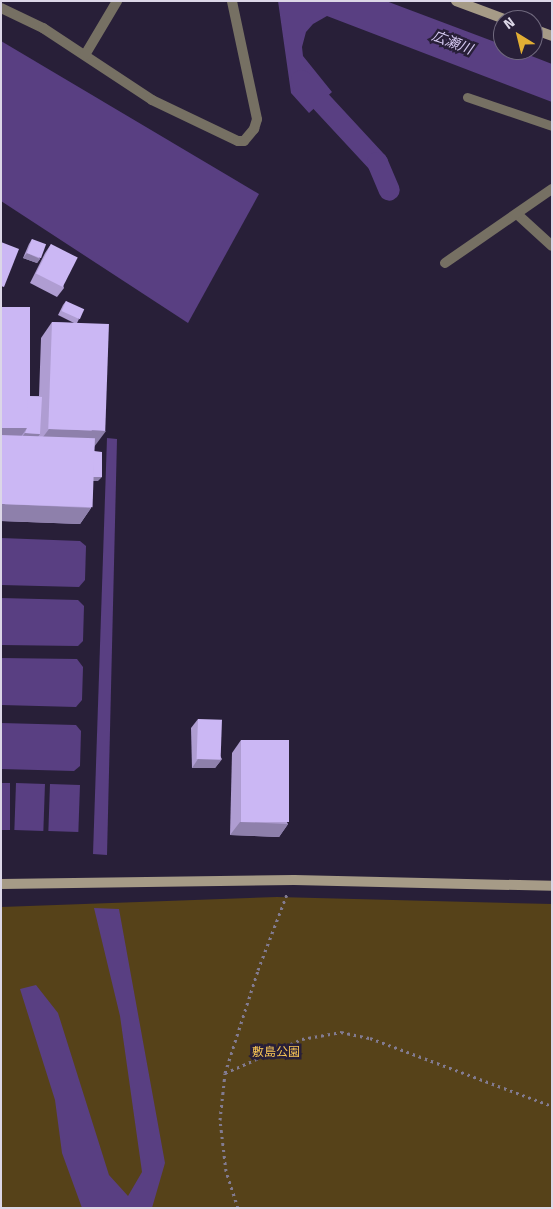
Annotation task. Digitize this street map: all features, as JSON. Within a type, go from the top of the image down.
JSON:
[{"type":"street","points":[[85,54],[117,1]]},
{"type":"street","points":[[1,8],[43,28],[152,100],[238,141],[244,141],[254,129],[257,119],[232,1]]},
{"type":"street","points":[[456,1],[493,15]]},
{"type":"street","points":[[445,263],[552,189]]},
{"type":"street","points":[[517,214],[552,246]]},
{"type":"street","points":[[1,884],[294,880],[552,886]]},
{"type":"lane","points":[[468,97],[552,126]]},
{"type":"path","points":[[238,1208],[226,1171],[220,1120],[225,1073],[258,970],[288,894]]},
{"type":"path","points":[[225,1073],[302,1039],[341,1032],[370,1038],[552,1106]]},
{"type":"green space","name":"敷島公園","points":[[277,897],[552,904],[552,1208],[1,1208],[1,907]]},
{"type":"water","name":"広瀬川","points":[[278,1],[386,1],[493,41],[493,60],[542,60],[552,64],[552,102],[327,16],[313,24],[306,32],[302,47],[303,56],[332,92],[309,113],[291,93]]},
{"type":"water","points":[[1,41],[259,194],[188,323],[1,201]]},
{"type":"water","points":[[107,438],[117,439],[107,855],[93,854]]},
{"type":"water","points":[[1,538],[80,541],[86,546],[85,580],[79,587],[1,585]]},
{"type":"water","points":[[1,598],[78,600],[84,606],[83,641],[78,646],[1,645]]},
{"type":"water","points":[[1,658],[77,659],[83,667],[82,700],[76,707],[1,705]]},
{"type":"water","points":[[1,723],[76,725],[81,731],[80,766],[74,771],[1,769]]},
{"type":"water","points":[[1,783],[10,783],[10,830],[1,830]]},
{"type":"water","points":[[16,783],[45,784],[43,831],[14,830]]},
{"type":"water","points":[[50,784],[80,785],[78,832],[48,831]]},
{"type":"water","points":[[94,908],[119,909],[165,1163],[152,1208],[82,1208],[62,1153],[55,1100],[20,989],[36,985],[58,1013],[109,1175],[128,1196],[142,1172],[120,1016]]},
{"type":"building","points":[[32,239],[46,244],[41,258],[27,253]]},
{"type":"building","points":[[1,242],[19,249],[4,287],[1,286]]},
{"type":"building","points":[[51,244],[78,258],[63,287],[36,273]]},
{"type":"building","points":[[66,301],[84,309],[80,319],[62,311]]},
{"type":"building","points":[[1,307],[30,307],[30,428],[1,428]]},
{"type":"building","points":[[52,322],[109,324],[105,431],[48,429]]},
{"type":"building","points":[[28,396],[42,397],[40,434],[25,433],[27,428]]},
{"type":"building","points":[[1,435],[95,438],[93,507],[1,504]]},
{"type":"building","points":[[94,451],[102,452],[102,477],[93,477]]},
{"type":"building","points":[[198,719],[222,720],[221,760],[197,759]]},
{"type":"building","points":[[241,740],[289,740],[289,822],[241,822]]},
{"type":"waterway","points":[[301,80],[377,162],[389,190]]}]
